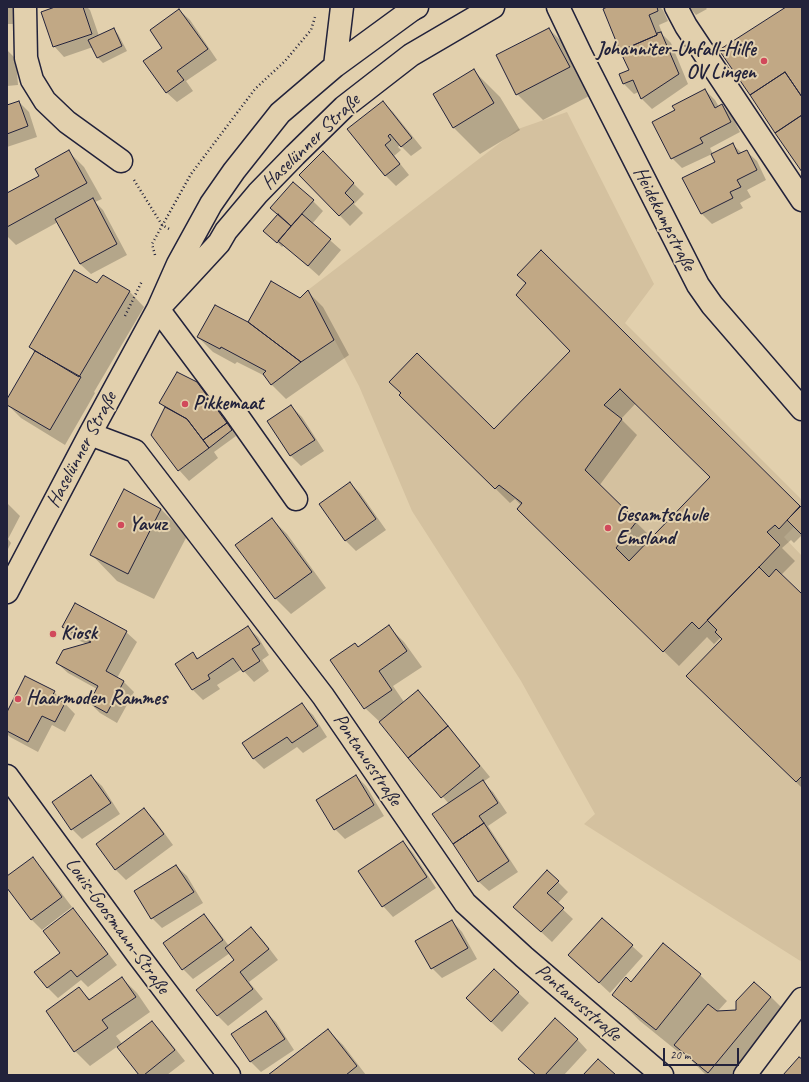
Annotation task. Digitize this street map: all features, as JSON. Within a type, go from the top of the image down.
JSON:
[{"type":"street","points":[[25,7],[26,58],[32,80],[45,101],[67,122],[121,161]]},
{"type":"street","points":[[335,66],[342,7]]},
{"type":"street","name":"Haselünner Straße","points":[[158,309],[219,243],[226,231],[258,193],[344,107],[412,55],[492,7]]},
{"type":"street","name":"Heidekampstraße","points":[[558,7],[580,55],[698,285],[712,305],[802,410]]},
{"type":"street","points":[[676,7],[686,26],[802,200]]},
{"type":"street","name":"Haselünner Straße","points":[[7,592],[158,309],[178,264],[212,204],[234,171],[280,113],[335,66],[414,8]]},
{"type":"street","points":[[158,309],[234,411],[296,499]]},
{"type":"street","name":"Pontanusstraße","points":[[90,434],[135,451],[323,696],[466,903],[524,957],[662,1075]]},
{"type":"street","name":"Louis-Goosmann-Straße","points":[[7,776],[138,955],[229,1075]]},
{"type":"street","points":[[745,1075],[802,999]]},
{"type":"path","points":[[121,161],[162,225],[191,241]]},
{"type":"shaded area","name":"Gesamtschule Emsland","points":[[567,112],[654,284],[625,323],[802,500],[802,519],[784,537],[802,556],[802,962],[584,824],[595,814],[521,681],[412,511],[359,386],[308,290],[518,129]]},
{"type":"building","points":[[55,7],[83,7],[92,34],[53,47],[41,12]]},
{"type":"building","points":[[607,7],[657,7],[658,11],[649,15],[657,35],[620,51],[603,9]]},
{"type":"building","name":"Johanniter-Unfall-Hilfe OV Lingen","points":[[786,7],[802,7],[802,97],[785,72],[750,95],[719,50]]},
{"type":"building","points":[[179,9],[208,49],[177,71],[184,80],[166,93],[143,61],[162,48],[150,30]]},
{"type":"building","points":[[114,28],[122,46],[97,58],[88,40]]},
{"type":"building","points":[[549,28],[570,67],[516,95],[496,55]]},
{"type":"building","points":[[661,32],[679,74],[641,99],[633,80],[623,84],[619,74],[629,70],[620,51]]},
{"type":"building","points":[[474,69],[494,103],[453,128],[433,94]]},
{"type":"building","points":[[785,72],[802,97],[802,115],[775,133],[750,95]]},
{"type":"building","points":[[705,89],[715,108],[722,104],[731,122],[700,138],[703,143],[671,159],[652,122],[675,110],[672,106]]},
{"type":"building","points":[[19,101],[28,126],[7,134],[7,105]]},
{"type":"building","points":[[383,101],[412,138],[401,147],[390,134],[388,136],[391,140],[385,145],[400,164],[385,176],[347,129]]},
{"type":"building","points":[[802,115],[802,172],[775,133]]},
{"type":"building","points":[[733,143],[738,154],[747,150],[757,170],[737,180],[741,187],[730,192],[733,198],[701,214],[682,178],[715,162],[711,154]]},
{"type":"building","points":[[69,150],[87,183],[7,227],[7,193],[39,176],[35,169]]},
{"type":"building","points":[[323,151],[354,183],[345,193],[354,202],[339,216],[299,175]]},
{"type":"building","points":[[293,182],[314,200],[291,226],[270,208]]},
{"type":"building","points":[[93,198],[117,244],[80,264],[55,219]]},
{"type":"building","points":[[278,214],[291,226],[277,243],[263,231]]},
{"type":"building","points":[[302,214],[331,239],[308,266],[278,241]]},
{"type":"building","points":[[541,250],[800,506],[779,529],[775,525],[767,532],[780,545],[699,629],[692,622],[663,652],[517,509],[522,503],[499,485],[495,489],[399,395],[401,393],[389,382],[417,353],[494,429],[570,351],[516,295],[526,283],[517,275]],"holes":[[[620,389],[710,477],[629,561],[616,548],[637,521],[585,470],[622,419],[604,405]]]},
{"type":"building","points":[[74,270],[97,283],[103,275],[130,291],[79,377],[29,347]]},
{"type":"building","points":[[271,281],[300,298],[308,290],[334,340],[301,362],[248,322]]},
{"type":"building","points":[[215,305],[248,322],[301,362],[271,385],[263,374],[266,371],[221,347],[220,349],[197,337]]},
{"type":"building","points":[[35,351],[81,377],[50,430],[7,405],[7,399]]},
{"type":"building","points":[[177,372],[197,382],[227,423],[203,440],[187,419],[159,403]]},
{"type":"building","points":[[291,405],[315,440],[290,456],[267,421]]},
{"type":"building","points":[[165,407],[187,419],[209,448],[178,471],[151,435]]},
{"type":"building","points":[[227,423],[232,430],[209,448],[203,440]]},
{"type":"building","points":[[350,482],[376,519],[345,541],[319,504]]},
{"type":"building","points":[[124,489],[161,509],[128,574],[90,555]]},
{"type":"building","points":[[802,505],[802,535],[787,520]]},
{"type":"building","points":[[272,518],[312,572],[275,599],[235,545]]},
{"type":"building","points":[[759,567],[769,577],[776,569],[802,594],[802,776],[796,782],[686,676],[722,639],[715,632],[717,630],[707,620]]},
{"type":"building","points":[[75,603],[127,631],[106,671],[124,681],[107,713],[89,703],[98,686],[56,663],[63,650],[91,642],[62,627]]},
{"type":"building","points":[[389,625],[407,651],[379,671],[392,690],[364,709],[330,660],[355,643],[358,647]]},
{"type":"building","points":[[248,626],[260,644],[252,649],[260,661],[243,672],[233,658],[208,675],[210,679],[192,690],[175,664],[193,652],[197,659]]},
{"type":"building","points":[[25,676],[55,691],[52,696],[65,703],[55,722],[42,716],[28,742],[7,731],[7,712]]},
{"type":"building","points":[[418,690],[448,726],[408,758],[379,722]]},
{"type":"building","points":[[302,703],[318,726],[292,743],[287,737],[253,759],[242,743]]},
{"type":"building","points":[[448,726],[480,766],[441,798],[408,758]]},
{"type":"building","points":[[91,775],[111,803],[71,830],[52,802]]},
{"type":"building","points":[[356,775],[374,805],[334,830],[316,800]]},
{"type":"building","points":[[483,780],[498,803],[479,816],[484,823],[453,844],[432,814]]},
{"type":"building","points":[[144,808],[164,834],[115,870],[96,844]]},
{"type":"building","points":[[484,823],[509,861],[478,882],[453,844]]},
{"type":"building","points":[[403,841],[427,877],[382,907],[358,871]]},
{"type":"building","points":[[33,857],[62,897],[31,920],[7,888],[7,876]]},
{"type":"building","points":[[176,865],[194,892],[151,919],[134,891]]},
{"type":"building","points":[[547,870],[559,881],[547,893],[564,908],[541,932],[513,907]]},
{"type":"building","points":[[73,908],[108,954],[77,977],[71,970],[47,988],[34,972],[60,953],[43,931]]},
{"type":"building","points":[[204,914],[223,940],[182,970],[163,943]]},
{"type":"building","points":[[602,918],[633,945],[599,983],[568,955]]},
{"type":"building","points":[[452,920],[468,948],[431,969],[415,941]]},
{"type":"building","points":[[251,927],[269,949],[240,972],[253,989],[217,1016],[196,990],[234,960],[225,948]]},
{"type":"building","points":[[663,943],[701,974],[656,1030],[612,995],[626,977],[631,982]]},
{"type":"building","points":[[494,969],[519,992],[491,1022],[466,998]]},
{"type":"building","points":[[122,977],[136,997],[102,1020],[108,1028],[74,1052],[46,1011],[79,987],[89,1000]]},
{"type":"building","points":[[754,982],[771,997],[708,1073],[674,1045],[708,1004],[717,1011],[736,1010],[736,1001]]},
{"type":"building","points":[[266,1011],[285,1039],[250,1062],[231,1034]]},
{"type":"building","points":[[555,1018],[578,1039],[545,1075],[536,1075],[518,1059]]},
{"type":"building","points":[[152,1021],[175,1050],[144,1075],[139,1075],[117,1047]]},
{"type":"building","points":[[328,1029],[357,1066],[346,1075],[268,1075]]},
{"type":"building","points":[[799,1057],[802,1059],[802,1075],[783,1075]]},
{"type":"building","points":[[598,1059],[616,1075],[583,1075]]},
{"type":"place","name":"Johanniter-Unfall-Hilfe OV Lingen","points":[[764,61]]},
{"type":"place","name":"Pikkemaat","points":[[185,404]]},
{"type":"place","name":"Yavuz","points":[[121,525]]},
{"type":"place","name":"Gesamtschule Emsland","points":[[608,528]]},
{"type":"place","name":"Kiosk","points":[[53,634]]},
{"type":"place","name":"Haarmoden Rammes","points":[[18,699]]}]
